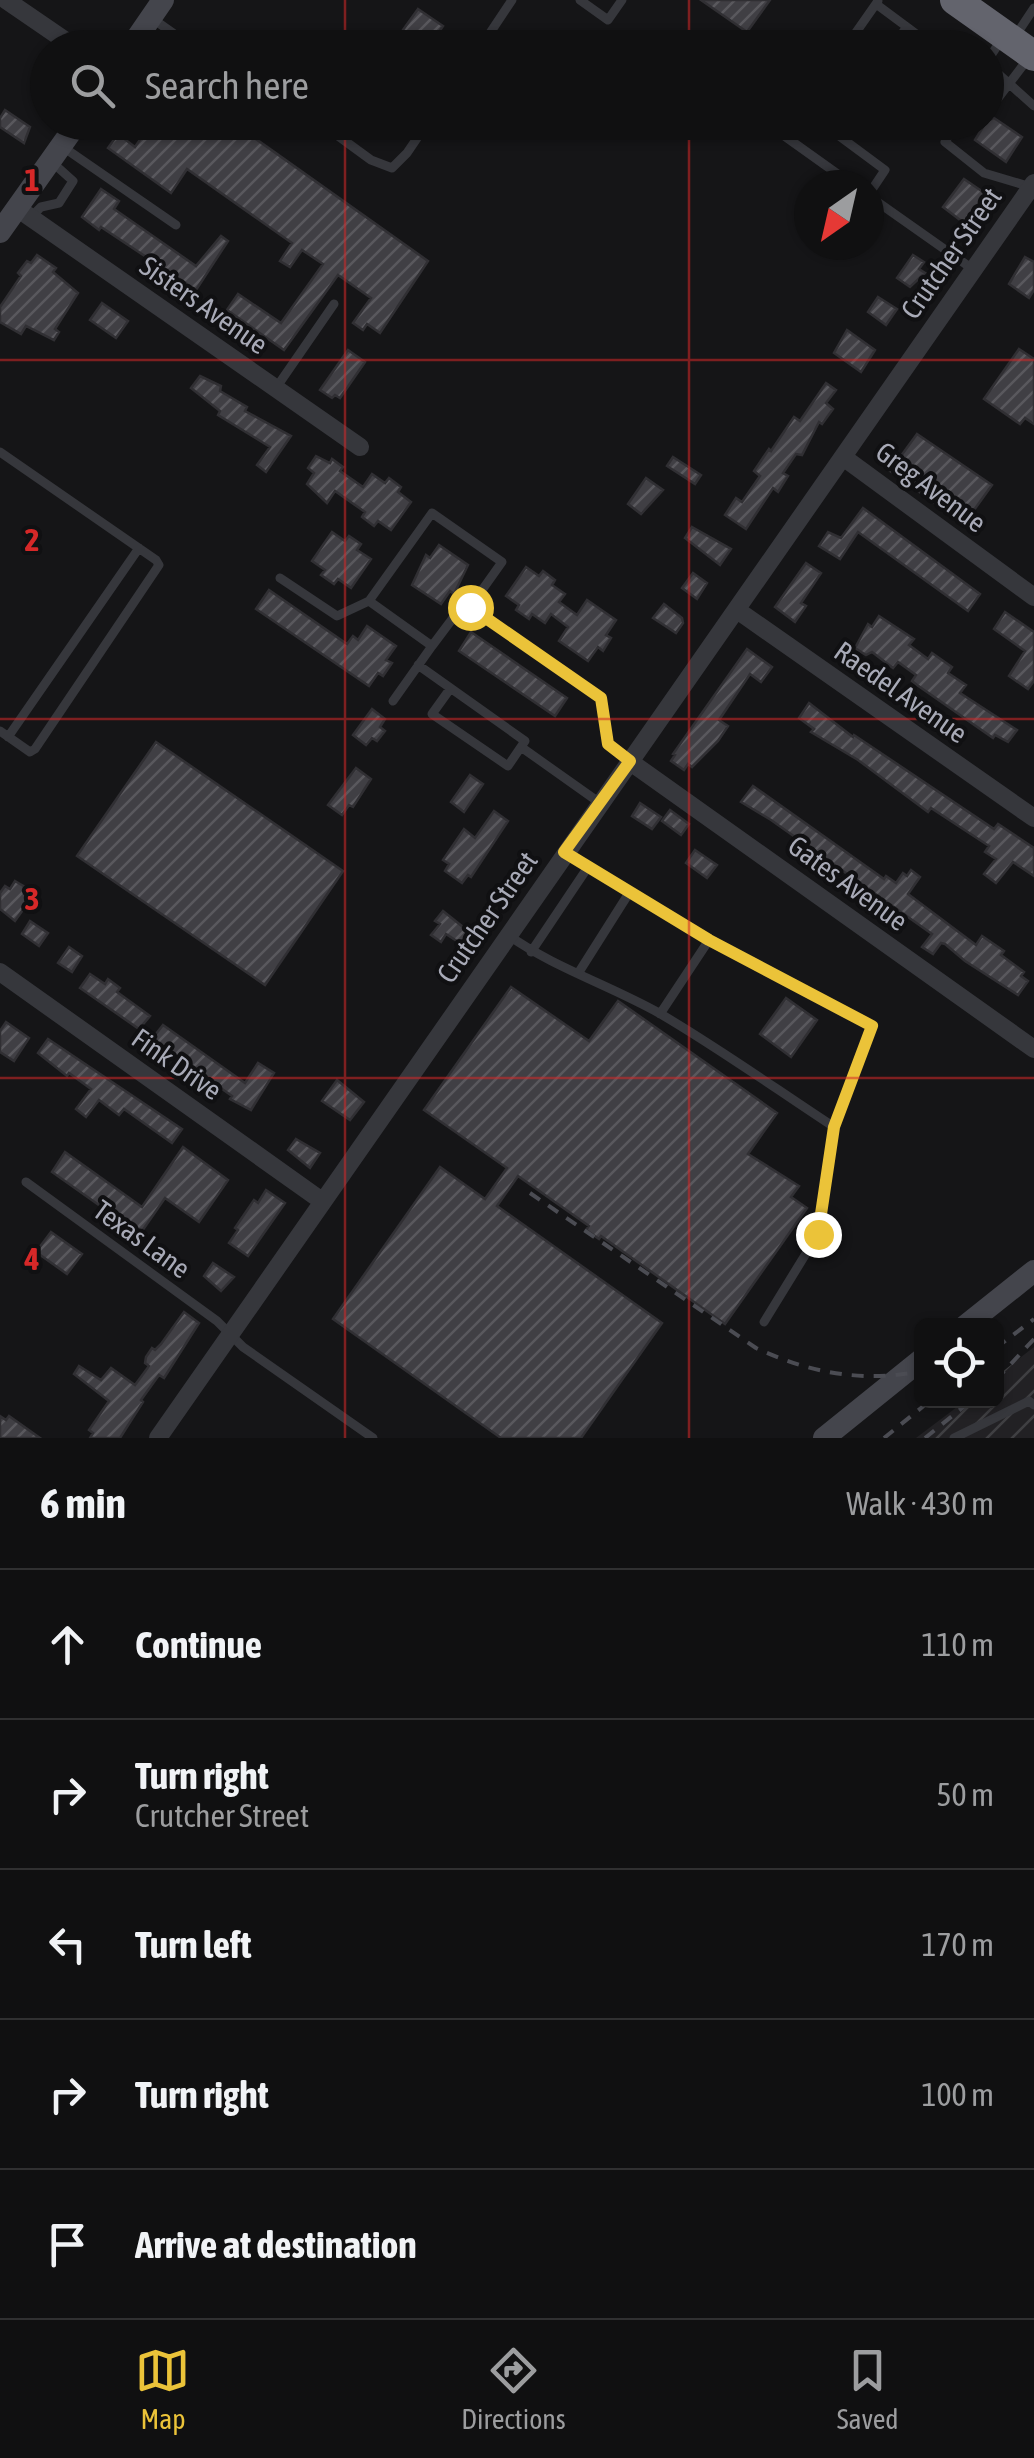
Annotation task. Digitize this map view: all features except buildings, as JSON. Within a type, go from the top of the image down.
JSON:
[{"type":"highway","points":[[955,0],[998,30]]},
{"type":"street","points":[[6,0],[50,30]]},
{"type":"street","points":[[142,30],[156,9]]},
{"type":"street","points":[[0,232],[24,213],[65,140]]},
{"type":"street","name":"Crutcher Street","points":[[158,1438],[1033,185]]},
{"type":"street","name":"Sisters Avenue","points":[[24,213],[360,447]]},
{"type":"street","name":"Greg Avenue","points":[[844,456],[1034,598]]},
{"type":"street","name":"Raedel Avenue","points":[[737,610],[1034,818]]},
{"type":"street","name":"Gates Avenue","points":[[630,761],[1034,1050]]},
{"type":"street","name":"Fink Drive","points":[[0,972],[322,1201]]},
{"type":"street","points":[[974,1318],[1034,1271]]},
{"type":"street","points":[[824,1438],[914,1366]]},
{"type":"lane","points":[[492,30],[512,0]]},
{"type":"lane","points":[[580,0],[608,20],[622,0]]},
{"type":"lane","points":[[857,30],[877,2],[911,30]]},
{"type":"lane","points":[[1004,91],[1034,8]]},
{"type":"lane","points":[[156,9],[176,30]]},
{"type":"lane","points":[[903,30],[906,26]]},
{"type":"lane","points":[[1004,79],[1034,106]]},
{"type":"lane","points":[[344,140],[371,160],[392,168],[416,140]]},
{"type":"lane","points":[[790,140],[833,170]]},
{"type":"lane","points":[[845,140],[884,172]]},
{"type":"lane","points":[[946,140],[984,173],[1033,185]]},
{"type":"lane","points":[[56,153],[176,225]]},
{"type":"lane","points":[[884,206],[974,270]]},
{"type":"lane","points":[[276,388],[334,304]]},
{"type":"lane","points":[[0,452],[139,548],[156,560],[159,565],[36,749],[30,752],[4,734],[139,548]]},
{"type":"lane","points":[[280,578],[337,616],[370,601],[432,513],[502,562],[470,607],[459,610],[393,702]]},
{"type":"lane","points":[[370,601],[432,646]]},
{"type":"lane","points":[[470,607],[601,698],[608,744],[630,761]]},
{"type":"lane","points":[[418,665],[525,741],[508,766],[432,714],[450,689]]},
{"type":"lane","points":[[521,747],[600,804]]},
{"type":"lane","points":[[564,852],[709,940],[872,1026],[834,1127],[818,1234],[764,1322]]},
{"type":"lane","points":[[531,952],[588,868]]},
{"type":"lane","points":[[580,972],[628,894]]},
{"type":"lane","points":[[508,935],[531,952],[580,972],[660,1014],[834,1127]]},
{"type":"lane","points":[[660,1014],[709,940]]},
{"type":"lane","name":"Texas Lane","points":[[26,1182],[218,1321],[243,1347],[373,1438]]},
{"type":"lane","points":[[954,1438],[1029,1401],[1034,1405]]},
{"type":"shaded area","points":[[1034,1347],[1034,1438],[916,1438],[956,1408],[1004,1408],[1004,1371]]},
{"type":"railway","points":[[530,1193],[756,1348],[796,1364],[837,1373],[879,1376],[914,1372]]},
{"type":"railway","points":[[1004,1342],[1034,1319]]},
{"type":"railway","points":[[1004,1371],[1034,1339]]},
{"type":"railway","points":[[884,1438],[921,1408]]},
{"type":"railway","points":[[925,1438],[962,1408]]},
{"type":"route","points":[[470,607],[601,698],[608,744],[630,761],[564,852],[709,940],[872,1026],[834,1127],[818,1234]]}]
